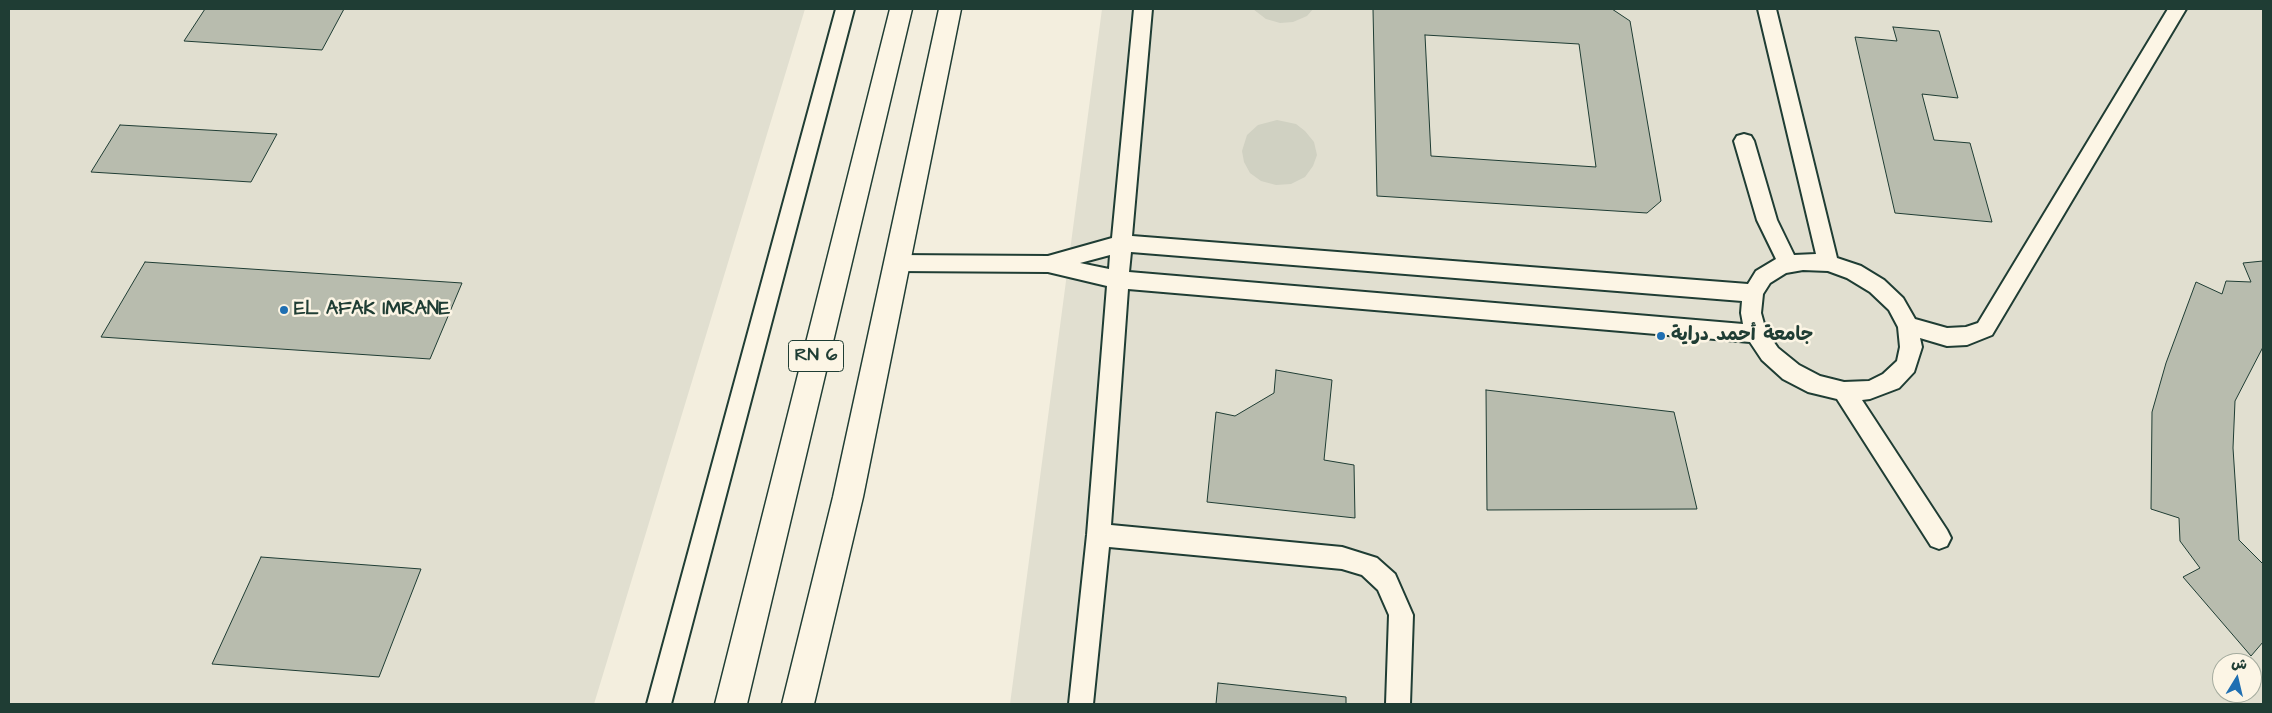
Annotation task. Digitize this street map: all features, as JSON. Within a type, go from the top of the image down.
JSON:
[{"type":"main road","name":"RN 6","points":[[731,704],[901,9]]},
{"type":"main road","points":[[798,704],[848,498],[950,9]]},
{"type":"lane","points":[[659,704],[845,9]]},
{"type":"lane","points":[[1081,704],[1099,535],[1118,280],[1143,9]]},
{"type":"lane","points":[[1767,9],[1828,263]]},
{"type":"lane","points":[[1908,326],[1947,337],[1967,336],[1985,329],[2178,9]]},
{"type":"lane","points":[[1744,141],[1767,220],[1789,265]]},
{"type":"lane","points":[[1048,264],[1122,243],[1753,293]]},
{"type":"lane","points":[[1803,262],[1828,263],[1854,272],[1878,286],[1896,304],[1908,326],[1911,347],[1906,366],[1891,381],[1870,390],[1844,391],[1816,385],[1791,372],[1770,354],[1756,334],[1751,313],[1753,293],[1763,277],[1781,266],[1803,262]]},
{"type":"lane","points":[[897,263],[1048,264],[1118,280],[1756,334]]},
{"type":"lane","points":[[1844,391],[1939,538]]},
{"type":"lane","points":[[1099,535],[1342,558],[1369,566],[1387,582],[1401,615],[1398,704]]},
{"type":"shaded area","points":[[9,9],[805,9],[594,704],[9,704]]},
{"type":"shaded area","name":"جامعة أحمد دراية","points":[[1102,9],[2263,9],[2263,704],[1010,704]]},
{"type":"shaded area","points":[[1253,9],[1313,9],[1307,16],[1293,22],[1280,23],[1266,19]]},
{"type":"shaded area","points":[[1277,120],[1296,124],[1305,131],[1314,142],[1317,155],[1313,166],[1305,177],[1291,184],[1276,185],[1261,181],[1250,173],[1244,162],[1242,151],[1247,135],[1258,125]]},
{"type":"building","points":[[205,9],[344,9],[322,50],[184,41]]},
{"type":"building","points":[[1373,9],[1612,9],[1630,21],[1661,201],[1647,213],[1377,196]],"holes":[[[1425,35],[1579,44],[1596,167],[1431,156]]]},
{"type":"building","points":[[1893,27],[1939,31],[1958,98],[1922,94],[1934,140],[1970,143],[1992,222],[1895,213],[1855,37],[1897,41]]},
{"type":"building","points":[[120,125],[277,134],[251,182],[91,172]]},
{"type":"building","points":[[2263,261],[2263,347],[2235,401],[2233,448],[2239,540],[2263,564],[2263,642],[2254,653],[2248,653],[2183,577],[2200,568],[2180,541],[2179,518],[2151,509],[2152,412],[2166,363],[2196,282],[2222,294],[2226,281],[2251,282],[2243,263]]},
{"type":"building","name":"EL AFAK IMRANE","points":[[145,262],[462,283],[430,359],[101,337]]},
{"type":"building","points":[[1276,370],[1332,380],[1324,460],[1354,465],[1355,518],[1207,502],[1216,412],[1235,416],[1274,393]]},
{"type":"building","points":[[1486,390],[1674,412],[1697,509],[1487,510]]},
{"type":"building","points":[[261,557],[421,569],[379,677],[212,664]]},
{"type":"building","points":[[1218,683],[1346,697],[1346,704],[1216,704]]},
{"type":"place","name":"EL AFAK IMRANE","points":[[284,310]]},
{"type":"place","name":"جامعة أحمد دراية","points":[[1661,336]]}]
